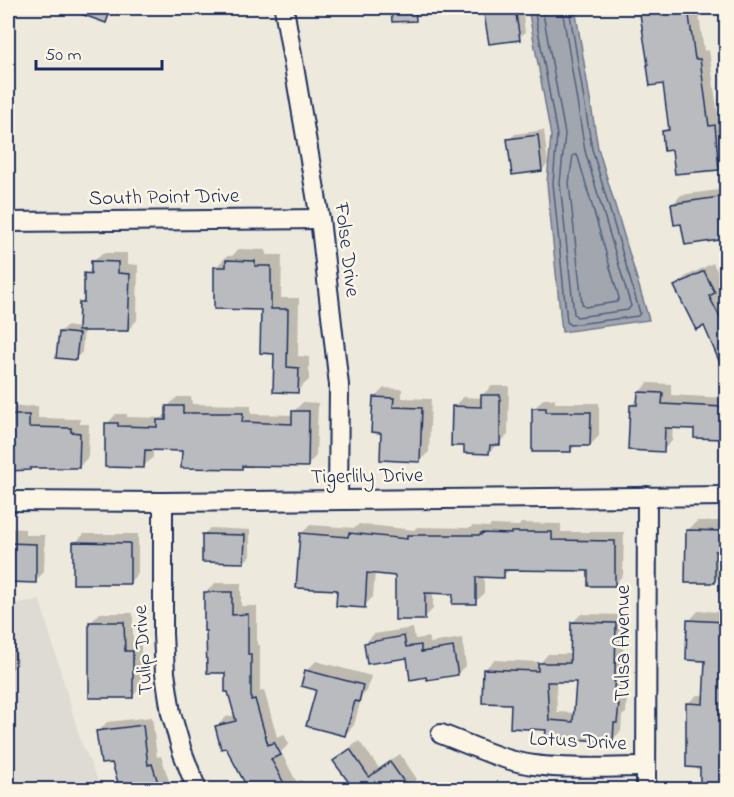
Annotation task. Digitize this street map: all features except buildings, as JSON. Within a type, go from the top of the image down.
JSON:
[{"type":"street","name":"Folse Drive","points":[[284,8],[320,219],[339,385],[338,500]]},
{"type":"street","name":"South Point Drive","points":[[8,222],[320,219]]},
{"type":"street","name":"Tulsa Avenue","points":[[646,789],[647,496]]},
{"type":"street","name":"Tigerlily Drive","points":[[8,501],[164,502],[726,496]]},
{"type":"street","name":"Tulip Drive","points":[[164,502],[165,673],[171,712],[182,751],[197,789]]},
{"type":"street","name":"Lotus Drive","points":[[441,734],[510,760],[532,765],[646,767]]},
{"type":"shaded area","points":[[40,600],[81,742],[102,789],[8,789],[8,604]]},
{"type":"water","points":[[528,8],[575,8],[598,148],[649,320],[562,332],[547,183],[551,136]]}]
